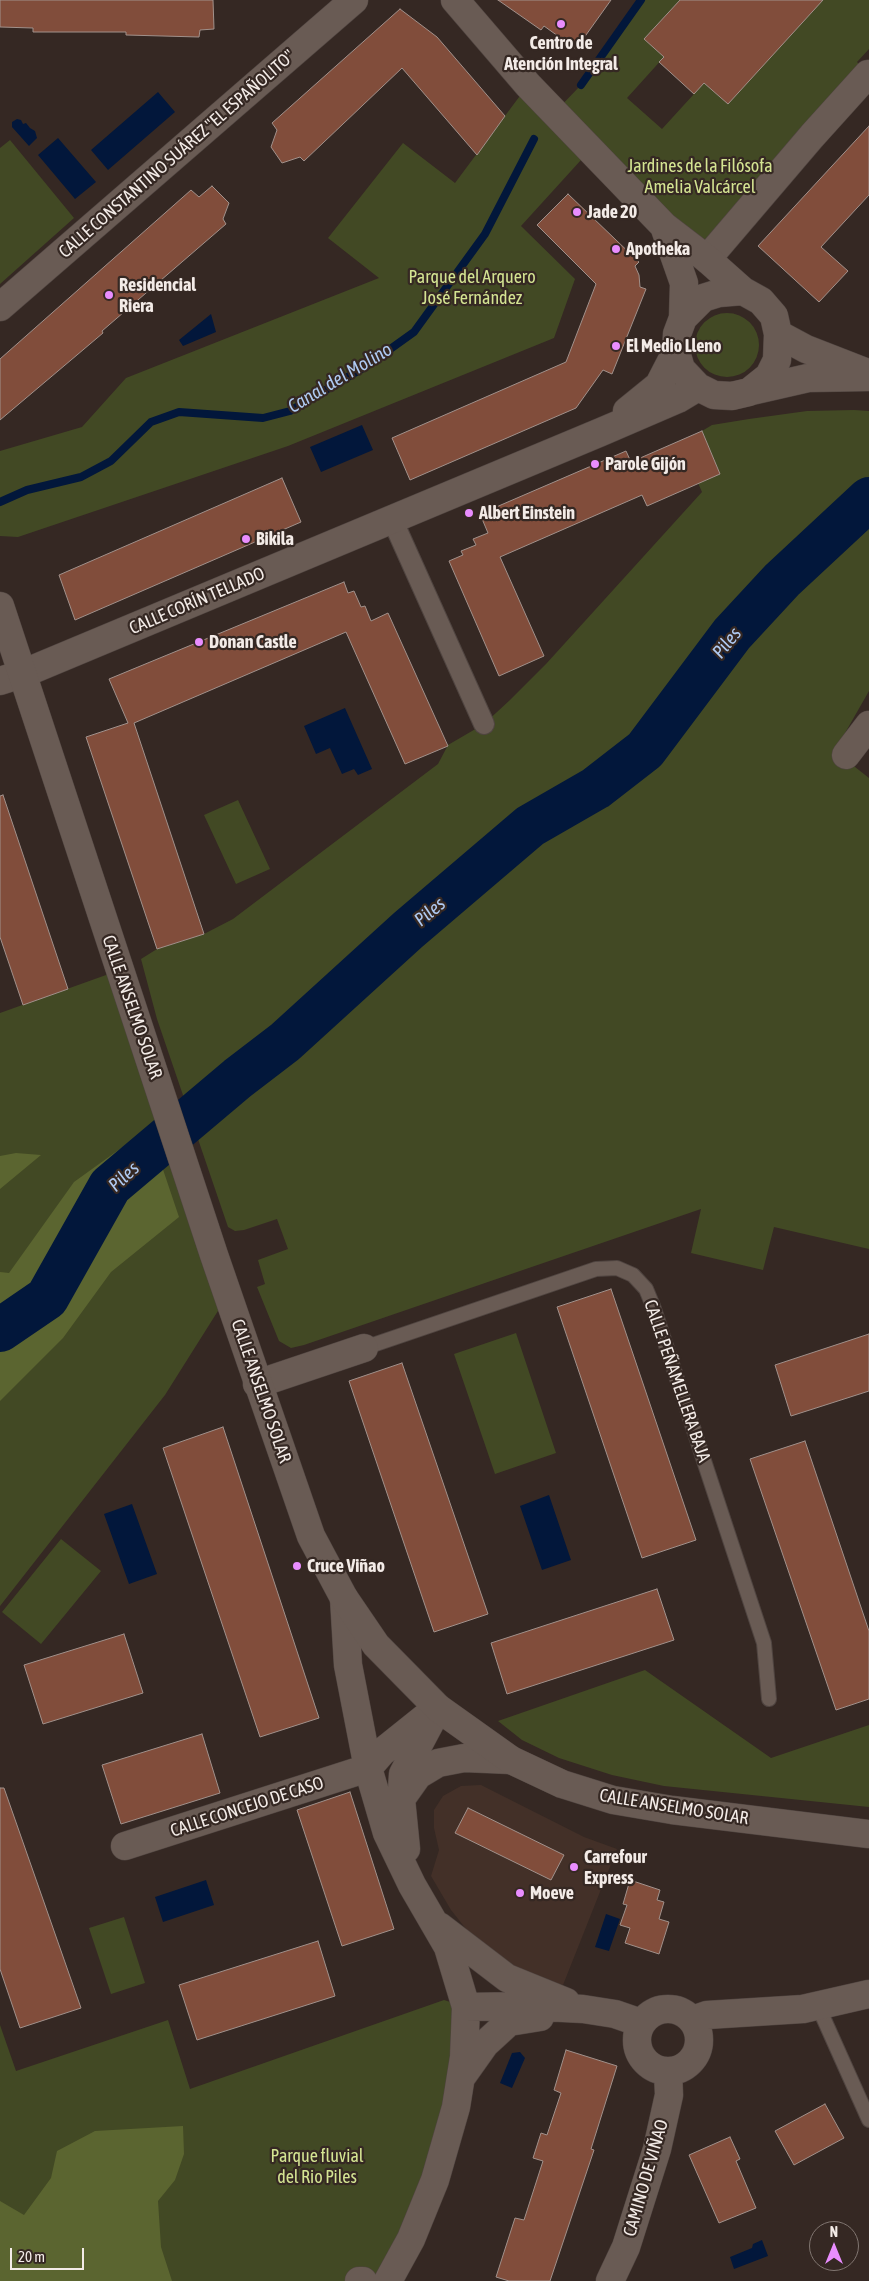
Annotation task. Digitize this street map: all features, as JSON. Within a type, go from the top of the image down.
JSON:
[{"type":"street","name":"CALLE CONSTANTINO SUÁREZ \"EL ESPAÑOLITO\"","points":[[0,307],[354,0]]},
{"type":"street","points":[[455,0],[528,85],[664,226],[707,259],[743,291],[760,301],[774,316],[778,334],[777,360],[769,376],[749,392]]},
{"type":"street","points":[[707,259],[812,136],[868,74]]},
{"type":"street","points":[[664,226],[684,283],[683,318],[677,334],[676,352],[681,369],[698,388],[714,395],[732,396],[808,378],[869,378]]},
{"type":"street","points":[[683,318],[703,298],[719,293],[743,291]]},
{"type":"street","points":[[778,334],[806,350],[869,373]]},
{"type":"street","name":"CALLE CORÍN TELLADO","points":[[601,432],[659,385],[676,352]]},
{"type":"street","name":"CALLE CORÍN TELLADO","points":[[11,678],[601,432],[678,399],[698,388]]},
{"type":"street","points":[[392,519],[484,724]]},
{"type":"street","name":"CALLE ANSELMO SOLAR","points":[[0,606],[11,678],[160,1090],[188,1170],[257,1384],[312,1536],[344,1598],[376,1645],[438,1708],[511,1760],[562,1784],[613,1800],[672,1810],[869,1834]]},
{"type":"street","points":[[846,755],[869,725]]},
{"type":"street","name":"CALLE PEÑAMELLERA BAJA","points":[[257,1384],[364,1348]]},
{"type":"street","points":[[344,1598],[348,1665],[368,1768],[387,1833],[412,1885],[448,1947],[464,1999],[464,2057],[456,2107],[435,2180],[411,2239],[388,2281]]},
{"type":"street","points":[[368,1768],[382,1752],[438,1708]]},
{"type":"street","points":[[412,1885],[402,1829],[401,1799],[403,1774],[438,1708]]},
{"type":"street","points":[[401,1799],[418,1775],[438,1763],[464,1758],[511,1760]]},
{"type":"street","name":"CALLE CONCEJO DE CASO","points":[[125,1846],[368,1768]]},
{"type":"street","points":[[434,1922],[508,1978],[583,2009]]},
{"type":"street","points":[[464,1999],[485,1988],[526,1986]]},
{"type":"street","points":[[693,2020],[707,2015],[803,2009],[869,1994]]},
{"type":"street","points":[[464,1999],[583,2009],[615,2014],[641,2023]]},
{"type":"street","points":[[666,2008],[681,2011],[693,2020],[700,2040],[698,2050],[691,2063],[680,2069],[668,2072],[655,2069],[640,2055],[636,2040],[641,2023],[656,2011],[666,2008]]},
{"type":"street","points":[[461,2079],[484,2044],[509,2022],[583,2009]]},
{"type":"street","name":"CAMINO DE VIÑAO","points":[[610,2281],[626,2247],[657,2149],[669,2095],[668,2072]]},
{"type":"lane","name":"CALLE PEÑAMELLERA BAJA","points":[[364,1348],[596,1269],[617,1268],[633,1275],[646,1289],[764,1643],[768,1699]]},
{"type":"lane","points":[[818,2006],[869,2120]]},
{"type":"shaded area","name":"Moeve","points":[[481,1785],[584,1837],[617,1849],[563,1985],[523,1975],[482,1949],[451,1910],[431,1876],[439,1850],[434,1828],[434,1810],[443,1796],[461,1786]]},
{"type":"green space","name":"Parque del Arquero José Fernández","points":[[641,0],[680,0],[644,39],[664,57],[627,98],[662,129],[704,83],[728,104],[817,0],[869,0],[869,49],[857,62],[868,74],[707,259],[591,149],[521,226],[575,279],[554,338],[288,446],[18,537],[0,536],[0,451],[82,427],[126,378],[379,278],[328,238],[403,143],[455,183],[528,85],[555,112],[581,85]]},
{"type":"green space","points":[[10,140],[74,218],[0,284],[0,148]]},
{"type":"green space","points":[[727,313],[739,315],[750,322],[757,333],[759,345],[757,357],[750,368],[739,375],[727,377],[715,375],[704,368],[697,357],[695,345],[697,333],[704,322],[715,315]]},
{"type":"green space","points":[[807,411],[869,411],[869,691],[837,747],[850,763],[869,778],[869,1249],[774,1227],[763,1270],[691,1253],[701,1209],[304,1345],[291,1348],[279,1341],[257,1287],[265,1284],[258,1260],[288,1249],[277,1219],[244,1230],[235,1231],[228,1227],[157,1019],[141,959],[157,949],[204,934],[233,919],[438,764],[448,745],[484,724],[510,700],[546,664],[702,492],[698,483],[720,474],[702,431],[712,425],[749,419]]},
{"type":"green space","points":[[238,800],[270,869],[236,884],[204,815]]},
{"type":"green space","points":[[120,970],[228,1295],[165,1395],[0,1606],[0,1013]]},
{"type":"green space","points":[[149,1128],[179,1217],[111,1272],[63,1338],[0,1401],[0,1272],[9,1273],[74,1182]]},
{"type":"green space","points":[[16,1153],[41,1155],[0,1189],[0,1156]]},
{"type":"green space","points":[[516,1333],[556,1453],[495,1474],[454,1354]]},
{"type":"green space","points":[[61,1539],[101,1571],[41,1644],[2,1612]]},
{"type":"green space","points":[[645,1670],[771,1758],[869,1725],[869,1807],[664,1786],[612,1775],[559,1758],[522,1740],[498,1721]]},
{"type":"green space","points":[[124,1917],[145,1983],[111,1994],[89,1928]]},
{"type":"green space","name":"Parque fluvial del Rio Piles","points":[[444,2000],[466,2007],[464,2057],[388,2281],[0,2281],[0,2025],[16,2071],[168,2020],[190,2089]]},
{"type":"green space","points":[[183,2126],[184,2154],[175,2180],[158,2201],[161,2247],[172,2281],[0,2281],[0,2201],[24,2215],[51,2178],[57,2151],[95,2131]]},
{"type":"water","points":[[158,92],[175,112],[108,170],[91,150]]},
{"type":"water","points":[[17,119],[21,120],[23,124],[26,123],[35,131],[37,138],[29,146],[12,127],[12,122]]},
{"type":"water","points":[[58,138],[96,182],[75,199],[38,155]]},
{"type":"water","points":[[211,314],[216,332],[183,346],[179,340]]},
{"type":"water","points":[[362,425],[373,450],[321,472],[310,447]]},
{"type":"water","points":[[345,708],[372,769],[358,775],[354,769],[342,774],[330,748],[316,754],[304,726]]},
{"type":"water","points":[[549,1495],[571,1560],[542,1570],[520,1506]]},
{"type":"water","points":[[132,1504],[157,1574],[129,1584],[104,1514]]},
{"type":"water","points":[[206,1880],[214,1905],[163,1922],[155,1897]]},
{"type":"water","points":[[606,1914],[620,1919],[609,1951],[595,1947]]},
{"type":"water","points":[[520,2052],[525,2058],[512,2088],[500,2083],[512,2053]]},
{"type":"water","points":[[762,2240],[768,2256],[734,2269],[730,2257],[752,2248],[753,2244]]},
{"type":"building","points":[[0,0],[213,0],[214,29],[200,30],[199,37],[126,35],[126,32],[33,32],[33,28],[0,27]]},
{"type":"building","name":"Centro de Atención Integral","points":[[498,0],[611,0],[576,49],[544,26],[541,30]]},
{"type":"building","points":[[680,0],[823,0],[728,104],[704,83],[694,94],[659,62],[664,57],[644,39]]},
{"type":"building","points":[[400,9],[437,37],[505,116],[477,155],[402,68],[304,161],[300,157],[282,163],[271,147],[277,130],[272,123]]},
{"type":"building","points":[[869,126],[869,195],[821,247],[848,271],[819,302],[758,246]]},
{"type":"building","name":"Residencial Riera","points":[[212,186],[229,203],[223,219],[226,224],[102,331],[103,333],[0,420],[0,359],[191,190],[199,197]]},
{"type":"building","points":[[568,194],[639,262],[635,266],[639,275],[640,287],[646,289],[612,374],[603,370],[576,408],[410,480],[392,438],[566,362],[596,284],[537,225]]},
{"type":"building","points":[[702,431],[720,474],[647,506],[642,495],[500,557],[544,656],[499,676],[449,561],[463,555],[461,551],[476,545],[473,539],[488,533],[480,514],[626,451],[631,462]]},
{"type":"building","points":[[282,478],[301,522],[75,620],[59,575]]},
{"type":"building","points":[[344,582],[348,593],[354,591],[361,607],[365,606],[371,621],[388,613],[448,746],[405,764],[346,632],[134,723],[204,934],[157,949],[86,737],[128,723],[109,679]]},
{"type":"building","points":[[3,795],[68,989],[23,1005],[0,937],[0,796]]},
{"type":"building","points":[[611,1289],[696,1540],[642,1558],[557,1307]]},
{"type":"building","points":[[869,1334],[869,1391],[791,1416],[775,1365]]},
{"type":"building","points":[[402,1363],[488,1614],[434,1632],[349,1381]]},
{"type":"building","points":[[223,1427],[319,1718],[260,1737],[163,1448]]},
{"type":"building","points":[[805,1441],[869,1631],[869,1699],[836,1710],[750,1459]]},
{"type":"building","points":[[657,1589],[674,1640],[507,1694],[491,1643]]},
{"type":"building","points":[[124,1634],[143,1693],[43,1724],[24,1665]]},
{"type":"building","points":[[202,1734],[220,1793],[121,1824],[102,1765]]},
{"type":"building","points":[[0,1788],[4,1788],[81,2008],[20,2028],[0,1969]]},
{"type":"building","points":[[350,1792],[394,1929],[342,1946],[297,1810]]},
{"type":"building","points":[[468,1808],[564,1855],[551,1880],[455,1833]]},
{"type":"building","points":[[630,1880],[660,1890],[657,1900],[664,1902],[659,1919],[669,1922],[659,1954],[625,1943],[630,1928],[620,1925],[627,1905],[623,1904]]},
{"type":"building","points":[[318,1941],[335,1996],[197,2040],[179,1985]]},
{"type":"building","points":[[566,2050],[617,2066],[591,2149],[594,2150],[550,2281],[509,2281],[496,2277],[515,2218],[524,2220],[543,2161],[533,2158],[541,2133],[547,2135],[561,2093],[554,2090]]},
{"type":"building","points":[[825,2104],[844,2138],[794,2165],[775,2131]]},
{"type":"building","points":[[730,2137],[740,2159],[736,2161],[756,2208],[719,2223],[689,2155]]},
{"type":"waterway","name":"Canal del Molino","points":[[581,85],[641,0]]},
{"type":"waterway","name":"Canal del Molino","points":[[0,502],[27,490],[81,477],[111,461],[151,422],[179,412],[263,418],[290,411],[368,365],[414,332],[485,234],[534,139]]},
{"type":"waterway","name":"Piles","points":[[0,1330],[47,1298],[110,1186],[238,1078],[285,1042],[408,930],[530,826],[596,788],[645,750],[732,634],[782,580],[869,499]]},
{"type":"place","name":"Centro de Atención Integral","points":[[561,24]]},
{"type":"place","name":"Jade 20","points":[[577,212]]},
{"type":"place","name":"Apotheka","points":[[616,249]]},
{"type":"place","name":"Residencial Riera","points":[[109,295]]},
{"type":"place","name":"El Medio Lleno","points":[[616,346]]},
{"type":"place","name":"Parole Gijón","points":[[595,464]]},
{"type":"place","name":"Albert Einstein","points":[[469,513]]},
{"type":"place","name":"Bikila","points":[[246,539]]},
{"type":"place","name":"Donan Castle","points":[[199,642]]},
{"type":"place","name":"Cruce Viñao","points":[[297,1566]]},
{"type":"place","name":"Carrefour Express","points":[[574,1867]]},
{"type":"place","name":"Moeve","points":[[520,1893]]},
{"type":"park label","name":"Jardines de la Filósofa Amelia Valcárcel","points":[[700,176]]}]
